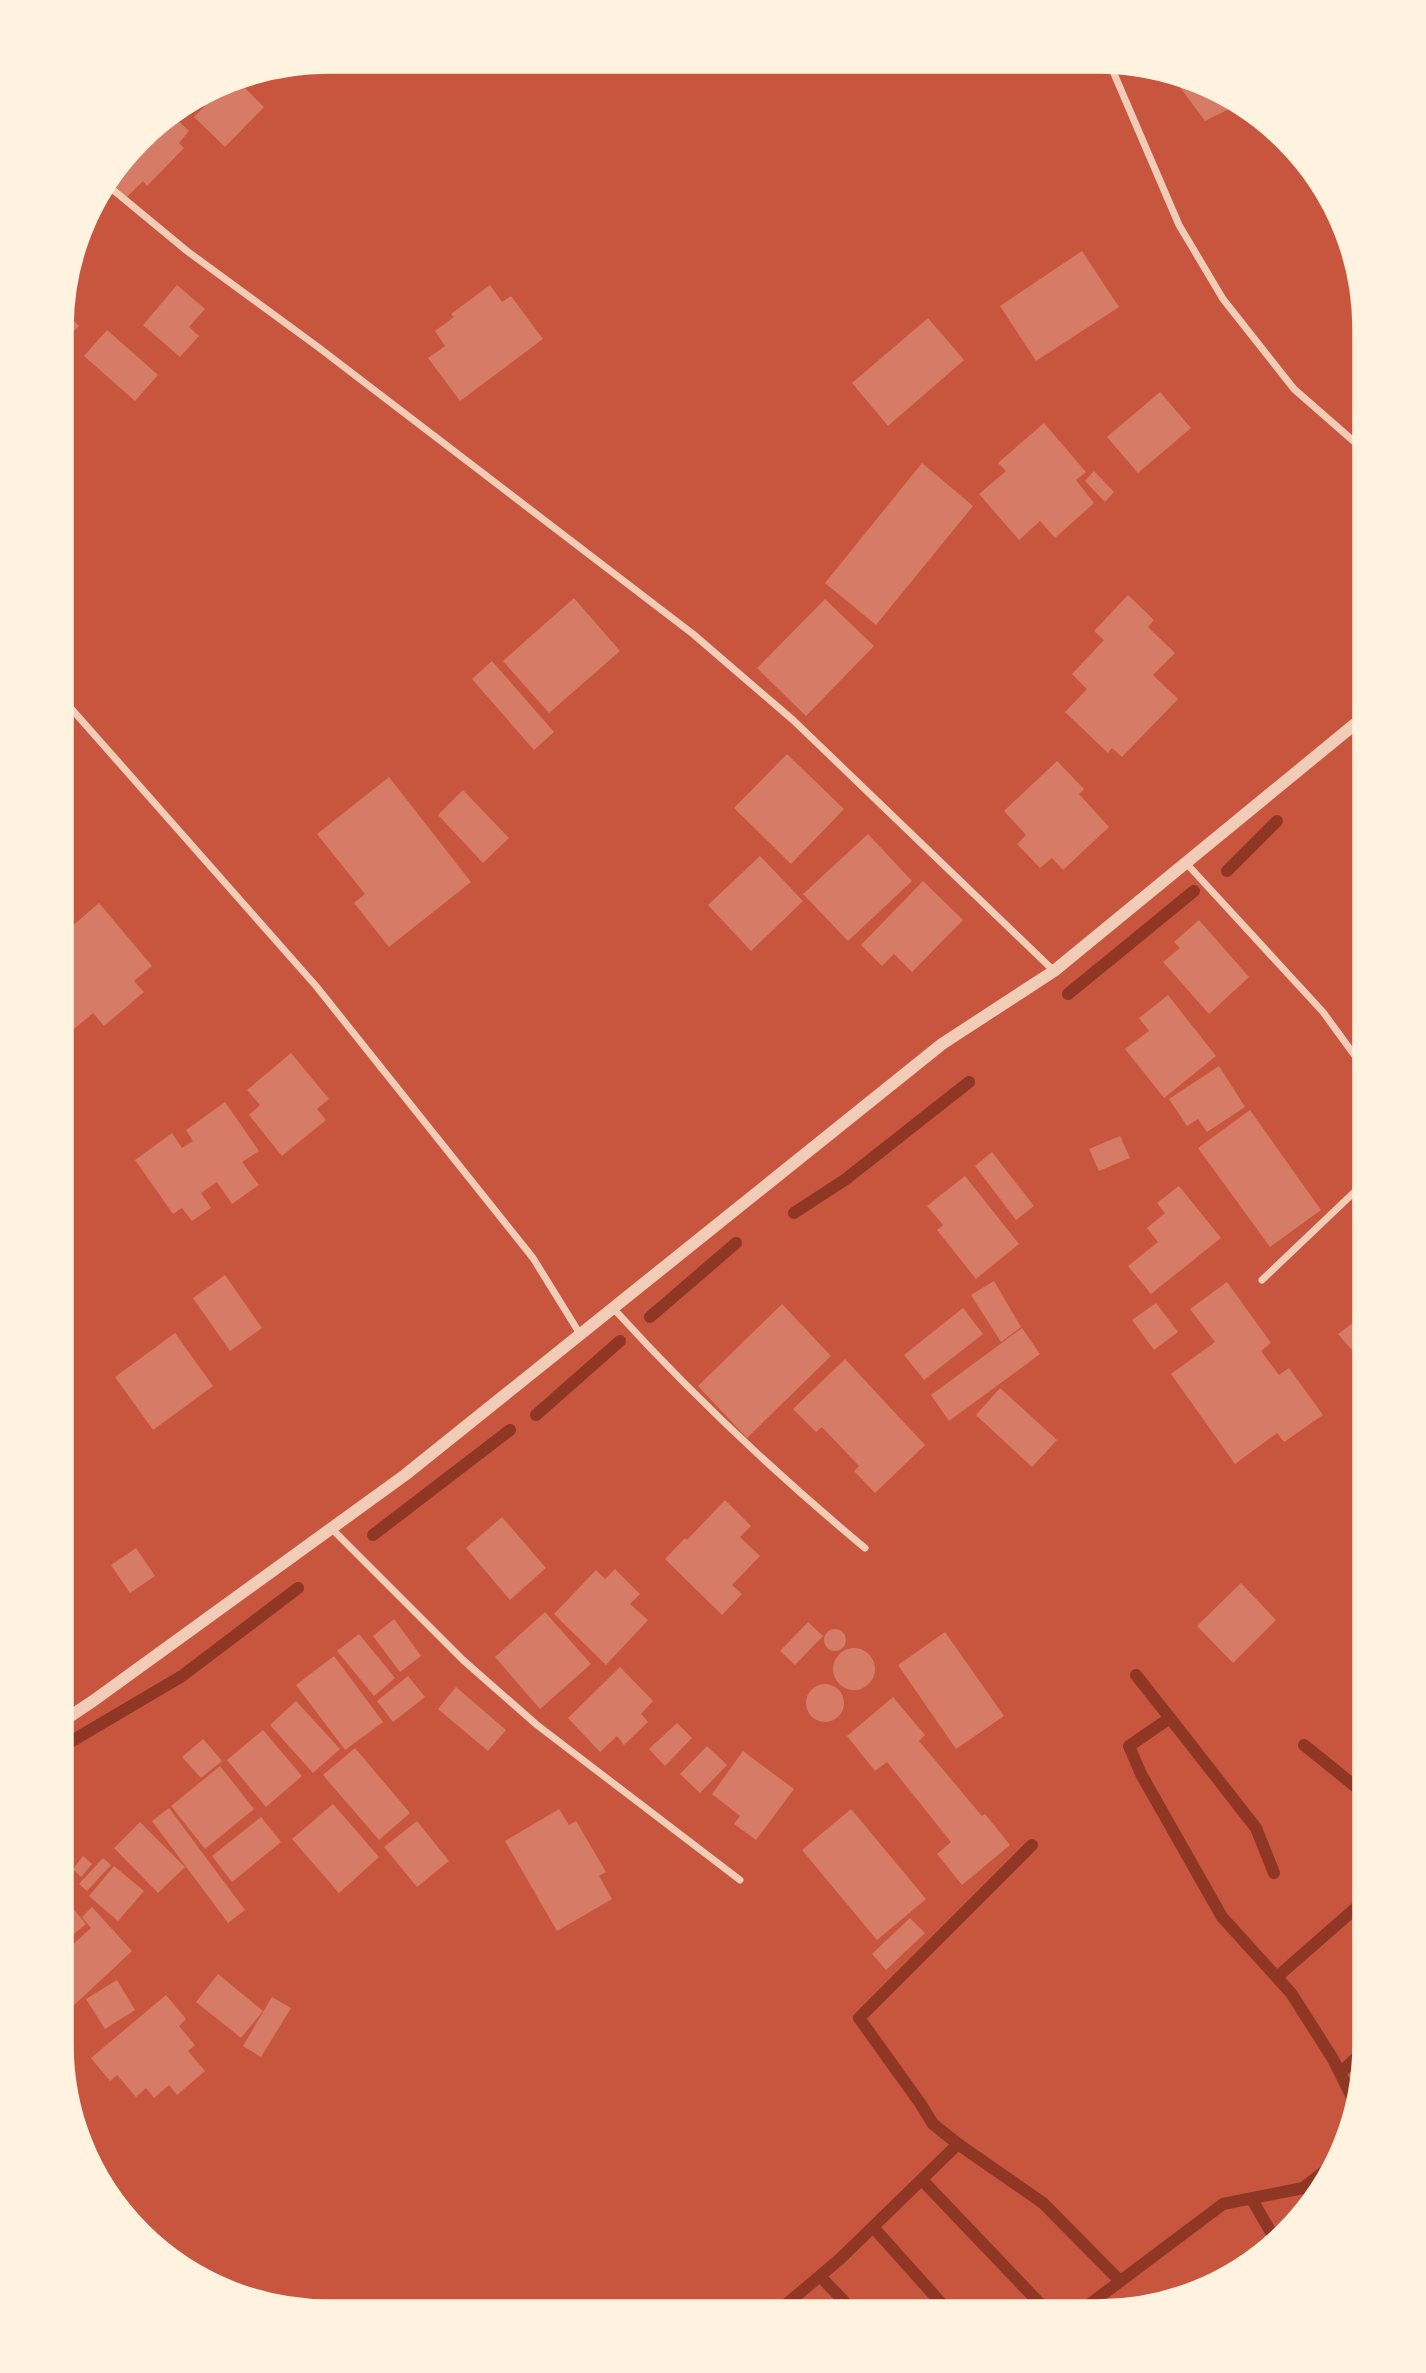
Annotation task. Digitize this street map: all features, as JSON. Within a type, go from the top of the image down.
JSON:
[{"type":"street","points":[[1114,72],[1179,225],[1223,299],[1294,389],[1354,442]]},
{"type":"street","points":[[113,190],[187,251],[318,347],[693,634],[793,720],[1054,971]]},
{"type":"street","points":[[72,709],[316,986],[533,1258],[580,1334]]},
{"type":"street","points":[[72,1715],[405,1475],[942,1044],[1054,971],[1354,725]]},
{"type":"street","points":[[1186,863],[1323,1012],[1354,1055]]},
{"type":"street","points":[[1262,1280],[1354,1192]]},
{"type":"street","points":[[613,1308],[653,1352],[790,1486],[865,1548]]},
{"type":"street","points":[[331,1528],[463,1660],[537,1724],[740,1880]]},
{"type":"building","points":[[1178,84],[1230,109],[1205,121]]},
{"type":"building","points":[[243,86],[264,107],[225,147],[194,117],[211,100]]},
{"type":"building","points":[[178,121],[189,131],[179,143],[184,148],[147,186],[143,181],[127,197],[115,186],[135,159]]},
{"type":"building","points":[[1082,251],[1119,307],[1036,361],[1000,306]]},
{"type":"building","points":[[177,285],[205,309],[189,327],[199,336],[180,357],[143,325]]},
{"type":"building","points":[[490,285],[502,302],[511,296],[543,339],[460,401],[428,358],[445,346],[435,331],[454,317],[451,314]]},
{"type":"building","points":[[928,318],[964,360],[888,426],[852,383]]},
{"type":"building","points":[[72,319],[79,326],[72,333]]},
{"type":"building","points":[[107,330],[158,375],[135,401],[84,356]]},
{"type":"building","points":[[1160,392],[1191,428],[1138,473],[1107,437]]},
{"type":"building","points":[[1044,423],[1086,472],[1076,480],[1094,503],[1055,538],[1040,521],[1019,540],[979,494],[1006,471],[998,463]]},
{"type":"building","points":[[922,463],[973,506],[876,625],[825,583]]},
{"type":"building","points":[[1094,471],[1114,492],[1105,502],[1085,481]]},
{"type":"building","points":[[1128,595],[1154,620],[1148,627],[1175,653],[1153,675],[1178,699],[1122,757],[1112,748],[1108,753],[1065,712],[1087,689],[1072,674],[1104,640],[1094,631]]},
{"type":"building","points":[[574,598],[620,651],[549,713],[503,661]]},
{"type":"building","points":[[825,599],[874,646],[806,716],[757,668]]},
{"type":"building","points":[[492,661],[554,732],[534,750],[472,679]]},
{"type":"building","points":[[787,754],[844,809],[791,864],[734,808]]},
{"type":"building","points":[[1057,761],[1084,789],[1079,794],[1109,827],[1063,870],[1052,858],[1040,868],[1017,844],[1026,835],[1004,811]]},
{"type":"building","points":[[389,777],[471,882],[389,947],[354,903],[365,894],[317,834]]},
{"type":"building","points":[[463,790],[509,838],[483,863],[438,815]]},
{"type":"building","points":[[868,834],[912,881],[848,941],[803,894]]},
{"type":"building","points":[[760,856],[803,901],[751,951],[708,905]]},
{"type":"building","points":[[923,881],[963,920],[912,972],[894,954],[882,966],[861,945]]},
{"type":"building","points":[[99,903],[152,966],[134,981],[144,992],[104,1026],[93,1013],[72,1031],[72,926]]},
{"type":"building","points":[[1199,920],[1249,977],[1209,1014],[1163,962],[1180,948],[1174,942]]},
{"type":"building","points":[[1168,995],[1216,1056],[1164,1098],[1125,1049],[1149,1031],[1139,1018]]},
{"type":"building","points":[[291,1053],[329,1099],[317,1109],[326,1120],[282,1156],[249,1115],[260,1105],[247,1090]]},
{"type":"building","points":[[1219,1066],[1245,1107],[1207,1132],[1198,1119],[1187,1126],[1169,1099]]},
{"type":"building","points":[[225,1102],[259,1151],[242,1162],[259,1185],[232,1204],[217,1182],[201,1193],[211,1208],[192,1221],[182,1208],[173,1214],[135,1160],[172,1133],[182,1148],[193,1141],[186,1130]]},
{"type":"building","points":[[1250,1110],[1321,1210],[1270,1247],[1198,1148]]},
{"type":"building","points":[[1120,1136],[1130,1158],[1099,1171],[1089,1149]]},
{"type":"building","points":[[992,1152],[1034,1206],[1016,1220],[975,1166]]},
{"type":"building","points":[[965,1176],[1019,1244],[976,1279],[937,1230],[943,1225],[927,1206]]},
{"type":"building","points":[[1179,1186],[1221,1238],[1151,1294],[1128,1266],[1158,1242],[1147,1228],[1165,1213],[1157,1203]]},
{"type":"building","points":[[225,1275],[262,1328],[230,1351],[193,1298]]},
{"type":"building","points":[[994,1281],[1021,1327],[1001,1342],[971,1295]]},
{"type":"building","points":[[1227,1282],[1271,1343],[1261,1351],[1279,1375],[1289,1368],[1323,1415],[1284,1442],[1277,1433],[1235,1464],[1171,1374],[1215,1342],[1190,1309]]},
{"type":"building","points":[[1156,1303],[1178,1332],[1154,1350],[1132,1320]]},
{"type":"building","points":[[782,1304],[831,1356],[747,1438],[698,1386]]},
{"type":"building","points":[[963,1308],[983,1334],[924,1380],[904,1355]]},
{"type":"building","points":[[1354,1322],[1354,1352],[1338,1334]]},
{"type":"building","points":[[1022,1328],[1040,1354],[949,1421],[931,1395]]},
{"type":"building","points":[[175,1333],[213,1386],[153,1430],[115,1377]]},
{"type":"building","points":[[845,1359],[925,1445],[875,1493],[854,1471],[859,1466],[822,1427],[816,1432],[793,1409]]},
{"type":"building","points":[[1000,1388],[1057,1440],[1032,1467],[976,1415]]},
{"type":"building","points":[[725,1500],[751,1526],[740,1537],[760,1556],[732,1585],[742,1594],[722,1615],[665,1559]]},
{"type":"building","points":[[502,1517],[546,1568],[510,1600],[466,1548]]},
{"type":"building","points":[[136,1548],[155,1576],[130,1593],[111,1565]]},
{"type":"building","points":[[615,1569],[640,1594],[630,1604],[648,1620],[606,1665],[554,1614],[596,1570],[605,1579]]},
{"type":"building","points":[[1241,1583],[1276,1620],[1233,1663],[1197,1626]]},
{"type":"building","points":[[545,1612],[591,1664],[540,1709],[495,1657]]},
{"type":"building","points":[[394,1619],[421,1656],[400,1672],[373,1636]]},
{"type":"building","points":[[808,1622],[823,1636],[795,1665],[780,1651]]},
{"type":"building","points":[[835,1629],[843,1632],[846,1640],[843,1648],[835,1651],[827,1648],[824,1640],[827,1632]]},
{"type":"building","points":[[945,1632],[1004,1716],[956,1749],[898,1665]]},
{"type":"building","points":[[359,1634],[395,1678],[374,1696],[337,1651]]},
{"type":"building","points":[[854,1648],[869,1654],[875,1669],[869,1684],[854,1690],[839,1684],[833,1669],[839,1654]]},
{"type":"building","points":[[334,1656],[383,1722],[345,1750],[296,1685]]},
{"type":"building","points":[[620,1667],[653,1701],[641,1714],[648,1722],[624,1745],[617,1736],[600,1752],[568,1718]]},
{"type":"building","points":[[408,1676],[425,1697],[393,1722],[377,1701]]},
{"type":"building","points":[[825,1684],[838,1690],[844,1703],[838,1716],[825,1722],[812,1716],[806,1703],[812,1690]]},
{"type":"building","points":[[456,1687],[506,1730],[488,1751],[438,1709]]},
{"type":"building","points":[[893,1697],[925,1735],[919,1741],[1010,1845],[962,1885],[937,1854],[951,1842],[887,1762],[875,1771],[847,1736]]},
{"type":"building","points":[[296,1701],[340,1749],[313,1773],[270,1725]]},
{"type":"building","points":[[677,1723],[692,1738],[665,1766],[649,1749]]},
{"type":"building","points":[[263,1730],[302,1776],[266,1807],[227,1760]]},
{"type":"building","points":[[203,1739],[222,1761],[201,1778],[182,1757]]},
{"type":"building","points":[[707,1746],[727,1765],[700,1793],[680,1774]]},
{"type":"building","points":[[355,1748],[410,1813],[379,1840],[323,1775]]},
{"type":"building","points":[[743,1751],[794,1789],[756,1840],[734,1824],[740,1816],[712,1794]]},
{"type":"building","points":[[220,1766],[254,1809],[205,1849],[171,1806]]},
{"type":"building","points":[[333,1804],[379,1857],[339,1893],[292,1839]]},
{"type":"building","points":[[169,1808],[245,1910],[228,1923],[152,1821]]},
{"type":"building","points":[[559,1809],[569,1825],[576,1821],[606,1872],[599,1876],[612,1899],[557,1931],[505,1841]]},
{"type":"building","points":[[851,1809],[926,1899],[877,1940],[802,1850]]},
{"type":"building","points":[[261,1817],[281,1842],[232,1882],[212,1856]]},
{"type":"building","points":[[417,1821],[449,1861],[417,1887],[384,1847]]},
{"type":"building","points":[[140,1822],[185,1867],[158,1893],[114,1848]]},
{"type":"building","points":[[83,1856],[92,1864],[81,1877],[73,1869]]},
{"type":"building","points":[[103,1858],[111,1865],[87,1891],[79,1884]]},
{"type":"building","points":[[114,1866],[144,1891],[118,1921],[89,1896]]},
{"type":"building","points":[[72,1907],[86,1924],[72,1936]]},
{"type":"building","points":[[92,1907],[132,1951],[72,2007],[72,1945],[91,1928],[82,1917]]},
{"type":"building","points":[[910,1918],[925,1933],[886,1970],[872,1954]]},
{"type":"building","points":[[218,1974],[263,2011],[241,2038],[196,2002]]},
{"type":"building","points":[[117,1980],[135,2010],[105,2029],[86,1999]]},
{"type":"building","points":[[166,1995],[186,2019],[179,2026],[195,2045],[188,2051],[205,2071],[177,2095],[169,2085],[154,2098],[146,2088],[136,2097],[117,2075],[110,2081],[91,2058]]},
{"type":"building","points":[[272,1997],[291,2008],[261,2057],[243,2046]]},
{"type":"waterway","points":[[1227,871],[1277,821]]},
{"type":"waterway","points":[[1068,994],[1194,891]]},
{"type":"waterway","points":[[794,1213],[846,1179],[969,1082]]},
{"type":"waterway","points":[[650,1317],[736,1243]]},
{"type":"waterway","points":[[536,1415],[620,1341]]},
{"type":"waterway","points":[[373,1535],[510,1430]]},
{"type":"waterway","points":[[72,1741],[182,1676],[298,1588]]},
{"type":"waterway","points":[[1136,1675],[1170,1718],[1129,1746],[1141,1774],[1222,1917],[1291,1993],[1333,2059],[1350,2092]]},
{"type":"waterway","points":[[1170,1718],[1256,1828],[1274,1873]]},
{"type":"waterway","points":[[1304,1745],[1354,1785]]},
{"type":"waterway","points":[[1032,1845],[859,2018],[933,2124],[1043,2203],[1120,2281]]},
{"type":"waterway","points":[[1277,1977],[1354,1910]]},
{"type":"waterway","points":[[1340,2073],[1354,2060]]},
{"type":"waterway","points":[[790,2301],[840,2259],[958,2144]]},
{"type":"waterway","points":[[1094,2301],[1223,2204],[1303,2188],[1318,2177]]},
{"type":"waterway","points":[[922,2180],[1038,2301]]},
{"type":"waterway","points":[[1251,2198],[1272,2233]]},
{"type":"waterway","points":[[873,2227],[939,2301]]},
{"type":"waterway","points":[[820,2276],[844,2301]]}]
